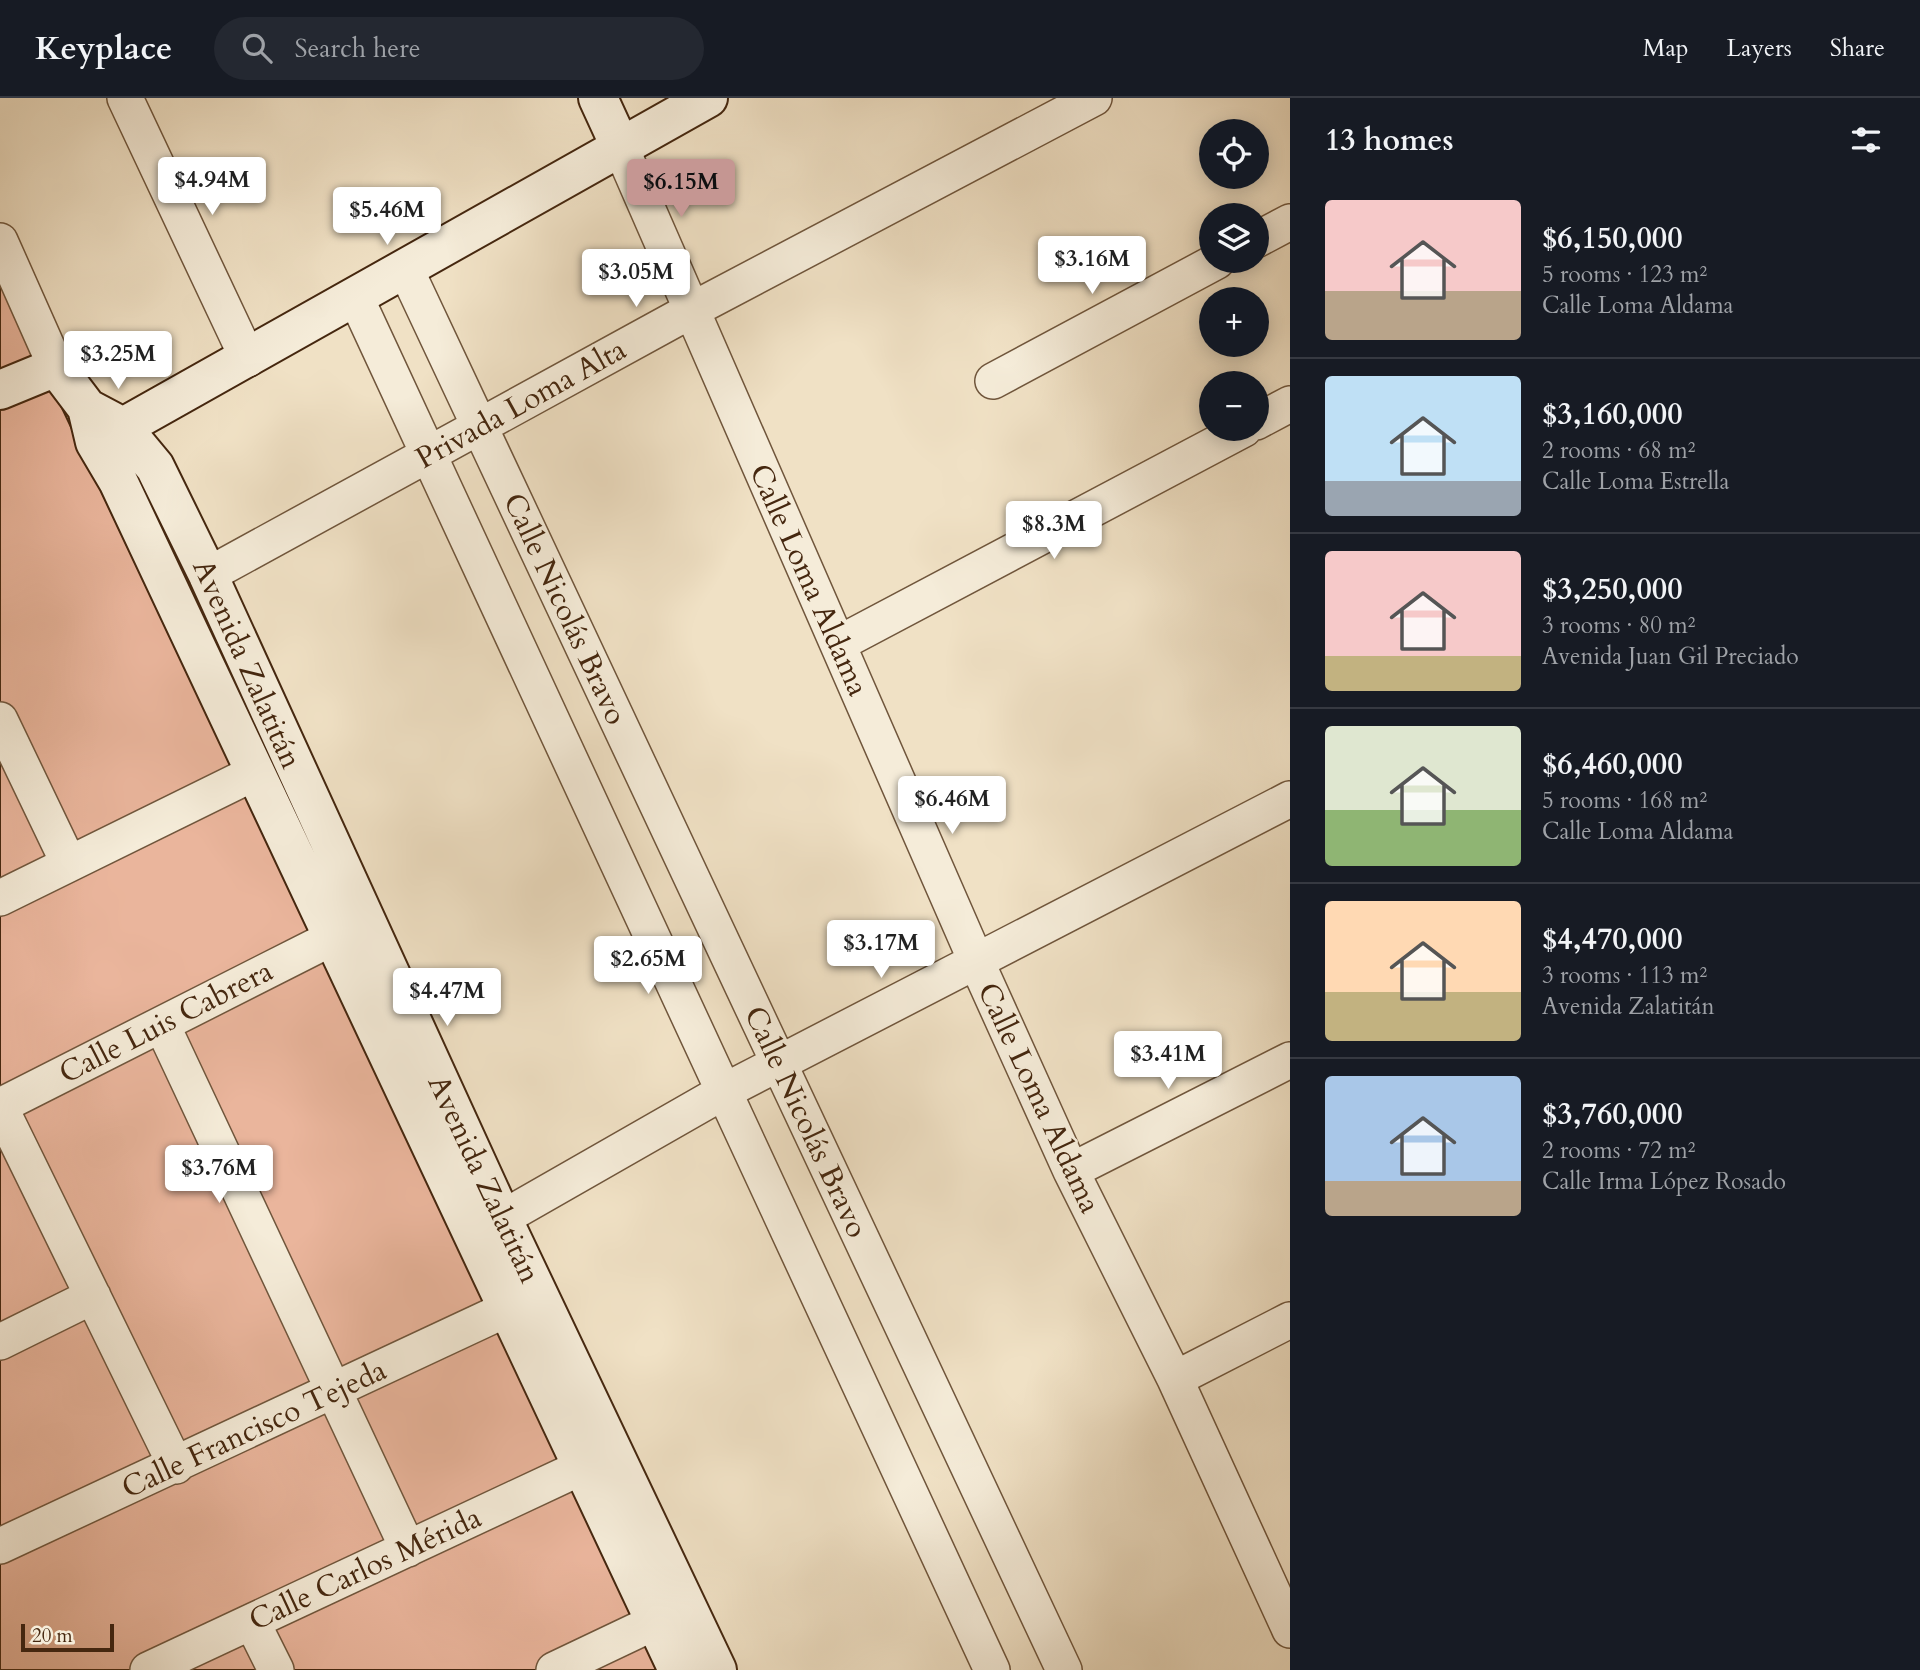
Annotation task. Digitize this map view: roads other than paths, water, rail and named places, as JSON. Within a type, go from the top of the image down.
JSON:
[{"type":"street","name":"Calle Loma Aldama","points":[[598,98],[977,963],[1071,1171],[1175,1379],[1290,1630]]},
{"type":"street","points":[[0,241],[56,368],[101,425],[248,359],[708,98]]},
{"type":"street","name":"Privada Loma Alta","points":[[208,575],[690,311],[1094,98]]},
{"type":"street","points":[[133,101],[248,359]]},
{"type":"street","points":[[1269,233],[1290,222]]},
{"type":"street","name":"Calle Nicolás Bravo","points":[[406,270],[1064,1670]]},
{"type":"street","points":[[993,381],[1199,271]]},
{"type":"street","name":"Calle Nicolás Bravo","points":[[356,298],[992,1670]]},
{"type":"street","points":[[0,390],[56,368]]},
{"type":"street","points":[[1269,415],[1290,404]]},
{"type":"street","name":"Avenida Zalatitán","points":[[101,425],[155,467],[208,575],[487,1226],[507,1309],[678,1670]]},
{"type":"street","name":"Avenida Zalatitán","points":[[101,425],[118,481],[332,938],[487,1226],[717,1670]]},
{"type":"street","points":[[838,644],[1221,441]]},
{"type":"street","points":[[0,720],[69,864]]},
{"type":"street","points":[[0,898],[254,774]]},
{"type":"street","points":[[487,1226],[723,1092],[1290,799]]},
{"type":"street","name":"Calle Luis Cabrera","points":[[0,1107],[332,938]]},
{"type":"street","points":[[162,1025],[408,1549]]},
{"type":"street","points":[[1071,1171],[1290,1060]]},
{"type":"street","points":[[0,1107],[9,1149],[93,1296],[176,1466]]},
{"type":"street","points":[[0,1342],[93,1296]]},
{"type":"street","name":"Calle Francisco Tejeda","points":[[0,1546],[507,1309]]},
{"type":"street","points":[[1175,1379],[1290,1320]]},
{"type":"street","name":"Calle Carlos Mérida","points":[[148,1670],[582,1467]]},
{"type":"street","points":[[252,1622],[276,1670]]},
{"type":"street","points":[[554,1670],[655,1622]]}]
